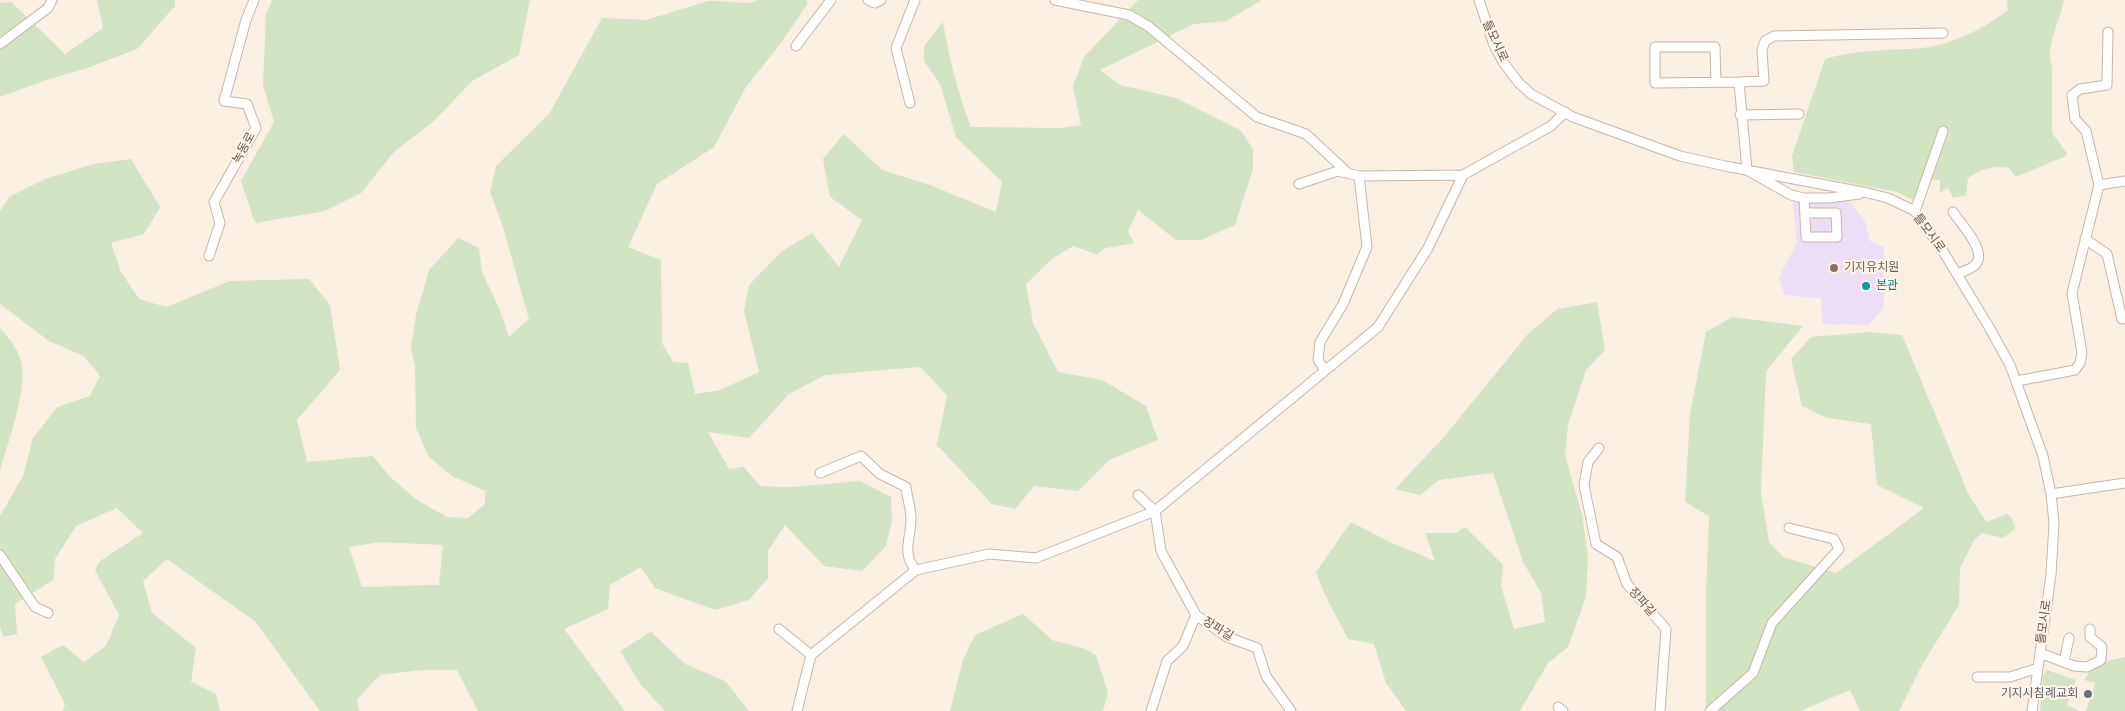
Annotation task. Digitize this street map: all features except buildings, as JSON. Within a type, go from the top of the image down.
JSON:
[{"type":"street","points":[[0,44],[48,8],[52,0]]},
{"type":"street","name":"녹동로","points":[[209,256],[220,223],[214,202],[256,128],[247,104],[224,101],[246,20],[254,0]]},
{"type":"street","points":[[796,46],[831,0]]},
{"type":"street","points":[[868,0],[875,3],[881,0]]},
{"type":"street","points":[[910,103],[896,48],[915,0]]},
{"type":"street","points":[[1055,0],[1129,15],[1148,26],[1257,117],[1306,134],[1348,173]]},
{"type":"street","name":"틀모시로","points":[[1479,0],[1494,45],[1503,62],[1519,83],[1531,94],[1574,117],[1620,136],[1680,156],[1868,193],[1888,198],[1915,211],[1958,274],[1990,327],[2017,380],[2043,456],[2052,494],[2054,523],[2051,575],[2032,711]]},
{"type":"street","points":[[2017,380],[2075,370],[2080,363],[2082,352],[2072,293],[2099,185],[2086,131],[2075,119],[2072,95],[2080,89],[2106,85],[2108,32]]},
{"type":"street","points":[[1716,82],[1715,47],[1655,47],[1655,82],[1716,82],[1739,82],[1764,81],[1762,50],[1765,41],[1774,36],[1943,33]]},
{"type":"street","points":[[1739,82],[1740,115],[1747,170],[1791,195],[1804,198],[1829,198],[1868,193]]},
{"type":"street","points":[[1299,184],[1338,171],[1360,176],[1463,175],[1551,126],[1565,112]]},
{"type":"street","points":[[1740,115],[1799,114]]},
{"type":"street","points":[[1915,211],[1943,131]]},
{"type":"street","points":[[796,711],[811,655],[916,570],[989,554],[1036,558],[1155,511],[1378,327],[1428,248],[1463,175]]},
{"type":"street","points":[[1325,370],[1318,360],[1320,342],[1343,304],[1367,247],[1360,176]]},
{"type":"street","points":[[2099,185],[2125,181]]},
{"type":"street","points":[[1804,198],[1805,213]]},
{"type":"street","points":[[1953,212],[1978,249],[1979,258],[1975,265],[1958,274]]},
{"type":"street","points":[[2085,240],[2106,254],[2122,319]]},
{"type":"street","name":"장파길","points":[[1599,448],[1588,462],[1584,485],[1596,544],[1617,557],[1627,584],[1666,629],[1660,711]]},
{"type":"street","points":[[820,473],[861,456],[880,474],[906,487],[911,518],[906,549],[911,565],[916,570]]},
{"type":"street","points":[[2052,494],[2125,483]]},
{"type":"street","points":[[1138,495],[1155,511],[1161,551],[1196,615],[1183,646],[1167,662],[1151,711]]},
{"type":"street","points":[[1710,711],[1753,674],[1772,623],[1838,549],[1834,539],[1789,528]]},
{"type":"street","points":[[0,555],[36,607],[48,613]]},
{"type":"street","name":"장파길","points":[[1196,615],[1227,637],[1257,648],[1266,676],[1291,711]]},
{"type":"street","points":[[779,629],[811,655]]},
{"type":"street","points":[[2040,653],[2074,666],[2087,667],[2101,660],[2102,647],[2090,637],[2090,629]]},
{"type":"street","points":[[2064,662],[2069,638]]},
{"type":"street","points":[[1977,678],[2010,677],[2038,668]]},
{"type":"shaded area","name":"기지유치원","points":[[1849,201],[1865,221],[1870,241],[1884,247],[1884,308],[1869,325],[1822,324],[1821,298],[1784,295],[1779,277],[1797,243],[1793,202]]},
{"type":"green space","points":[[97,0],[175,0],[175,6],[137,49],[0,97],[0,3],[11,2],[65,54],[103,28]]},
{"type":"green space","points":[[272,0],[530,0],[519,55],[472,81],[435,120],[394,152],[361,193],[325,211],[255,223],[241,181],[274,122],[263,85],[266,14]]},
{"type":"green space","points":[[758,0],[805,0],[808,3],[781,43],[746,87],[714,147],[657,184],[628,247],[661,260],[662,343],[673,362],[688,363],[695,394],[720,390],[759,372],[744,311],[749,285],[781,252],[812,233],[839,267],[862,220],[830,197],[823,159],[844,134],[882,170],[930,185],[996,212],[1002,182],[956,137],[940,84],[924,61],[924,46],[943,22],[954,76],[971,127],[1062,128],[1081,125],[1073,86],[1084,57],[1138,0],[1262,0],[1226,21],[1194,24],[1100,70],[1120,85],[1176,98],[1240,130],[1253,149],[1253,169],[1235,225],[1201,240],[1176,240],[1138,210],[1128,231],[1134,243],[1106,248],[1096,254],[1073,246],[1053,258],[1026,284],[1033,323],[1058,372],[1102,380],[1146,406],[1158,440],[1109,460],[1078,491],[1034,486],[1015,509],[992,504],[937,445],[947,395],[920,367],[825,375],[789,394],[749,438],[708,432],[729,469],[744,467],[760,486],[791,487],[860,481],[891,497],[892,521],[886,546],[862,571],[824,566],[785,525],[768,551],[768,578],[749,600],[715,610],[655,588],[641,567],[610,585],[608,609],[564,629],[625,711],[478,711],[457,670],[421,670],[380,675],[357,699],[359,711],[320,711],[256,622],[167,559],[143,581],[152,613],[196,648],[191,682],[216,694],[220,711],[63,711],[65,704],[41,657],[63,645],[84,662],[106,646],[119,615],[95,570],[100,561],[143,533],[117,508],[76,526],[55,559],[53,580],[15,604],[17,634],[3,637],[0,627],[0,516],[23,476],[33,438],[57,407],[90,396],[100,376],[84,356],[49,341],[0,304],[0,211],[9,197],[45,179],[94,164],[131,159],[160,207],[144,234],[111,243],[121,272],[139,299],[166,307],[230,281],[309,279],[330,305],[340,370],[297,420],[307,462],[373,456],[390,477],[417,500],[447,517],[468,518],[485,504],[485,491],[452,476],[429,457],[416,428],[415,367],[411,347],[416,315],[429,270],[458,238],[479,248],[482,272],[499,308],[509,337],[529,319],[502,224],[490,192],[496,166],[549,114],[602,18],[646,20],[708,1],[749,3]],"holes":[[[380,542],[443,545],[439,585],[362,587],[349,547]]]},
{"type":"green space","points":[[2007,0],[2064,0],[2052,42],[2050,59],[2052,66],[2052,133],[2067,153],[2066,156],[2015,177],[2009,168],[1993,167],[1983,170],[1968,178],[1966,195],[1953,198],[1948,187],[1940,193],[1940,180],[1926,179],[1917,202],[1897,192],[1794,172],[1792,156],[1825,59],[1861,52],[1932,47],[1943,44],[1967,35],[1999,17],[2008,10]]},
{"type":"green space","points":[[1597,302],[1605,350],[1586,370],[1568,425],[1565,456],[1582,514],[1588,557],[1586,597],[1568,647],[1548,663],[1520,711],[1406,711],[1386,683],[1374,644],[1348,639],[1325,595],[1316,572],[1351,522],[1392,543],[1435,561],[1425,533],[1456,533],[1465,527],[1503,565],[1501,586],[1514,629],[1545,622],[1541,593],[1523,562],[1493,473],[1439,480],[1420,495],[1395,489],[1444,437],[1527,335],[1557,309]]},
{"type":"green space","points":[[1732,317],[1803,326],[1766,371],[1761,492],[1769,542],[1783,557],[1836,573],[1924,508],[1877,485],[1871,424],[1827,418],[1802,406],[1791,359],[1811,337],[1870,332],[1902,335],[1968,493],[1986,522],[2007,514],[2012,518],[2015,529],[2003,538],[1982,533],[1974,540],[1960,568],[1959,605],[1922,665],[1899,711],[1860,711],[1850,690],[1800,711],[1706,711],[1706,597],[1709,516],[1685,502],[1690,414],[1706,332]]},
{"type":"green space","points":[[0,328],[11,341],[20,357],[22,380],[15,420],[0,470]]},
{"type":"green space","points":[[1023,614],[1052,640],[1083,648],[1096,655],[1108,693],[1103,711],[950,711],[963,660],[975,635]]},
{"type":"green space","points":[[651,632],[685,664],[725,681],[749,711],[665,711],[641,685],[620,651]]},
{"type":"green space","points":[[2125,657],[2125,711],[2086,711],[2095,683],[2084,680],[2089,673],[2108,661]]},
{"type":"green space","points":[[2047,670],[2076,680],[2067,705],[2080,711],[2040,711],[2043,676]]},
{"type":"place","name":"기지유치원","points":[[1834,268]]},
{"type":"place","name":"본관","points":[[1866,286]]},
{"type":"place","name":"기지시침례교회","points":[[2088,694]]}]
